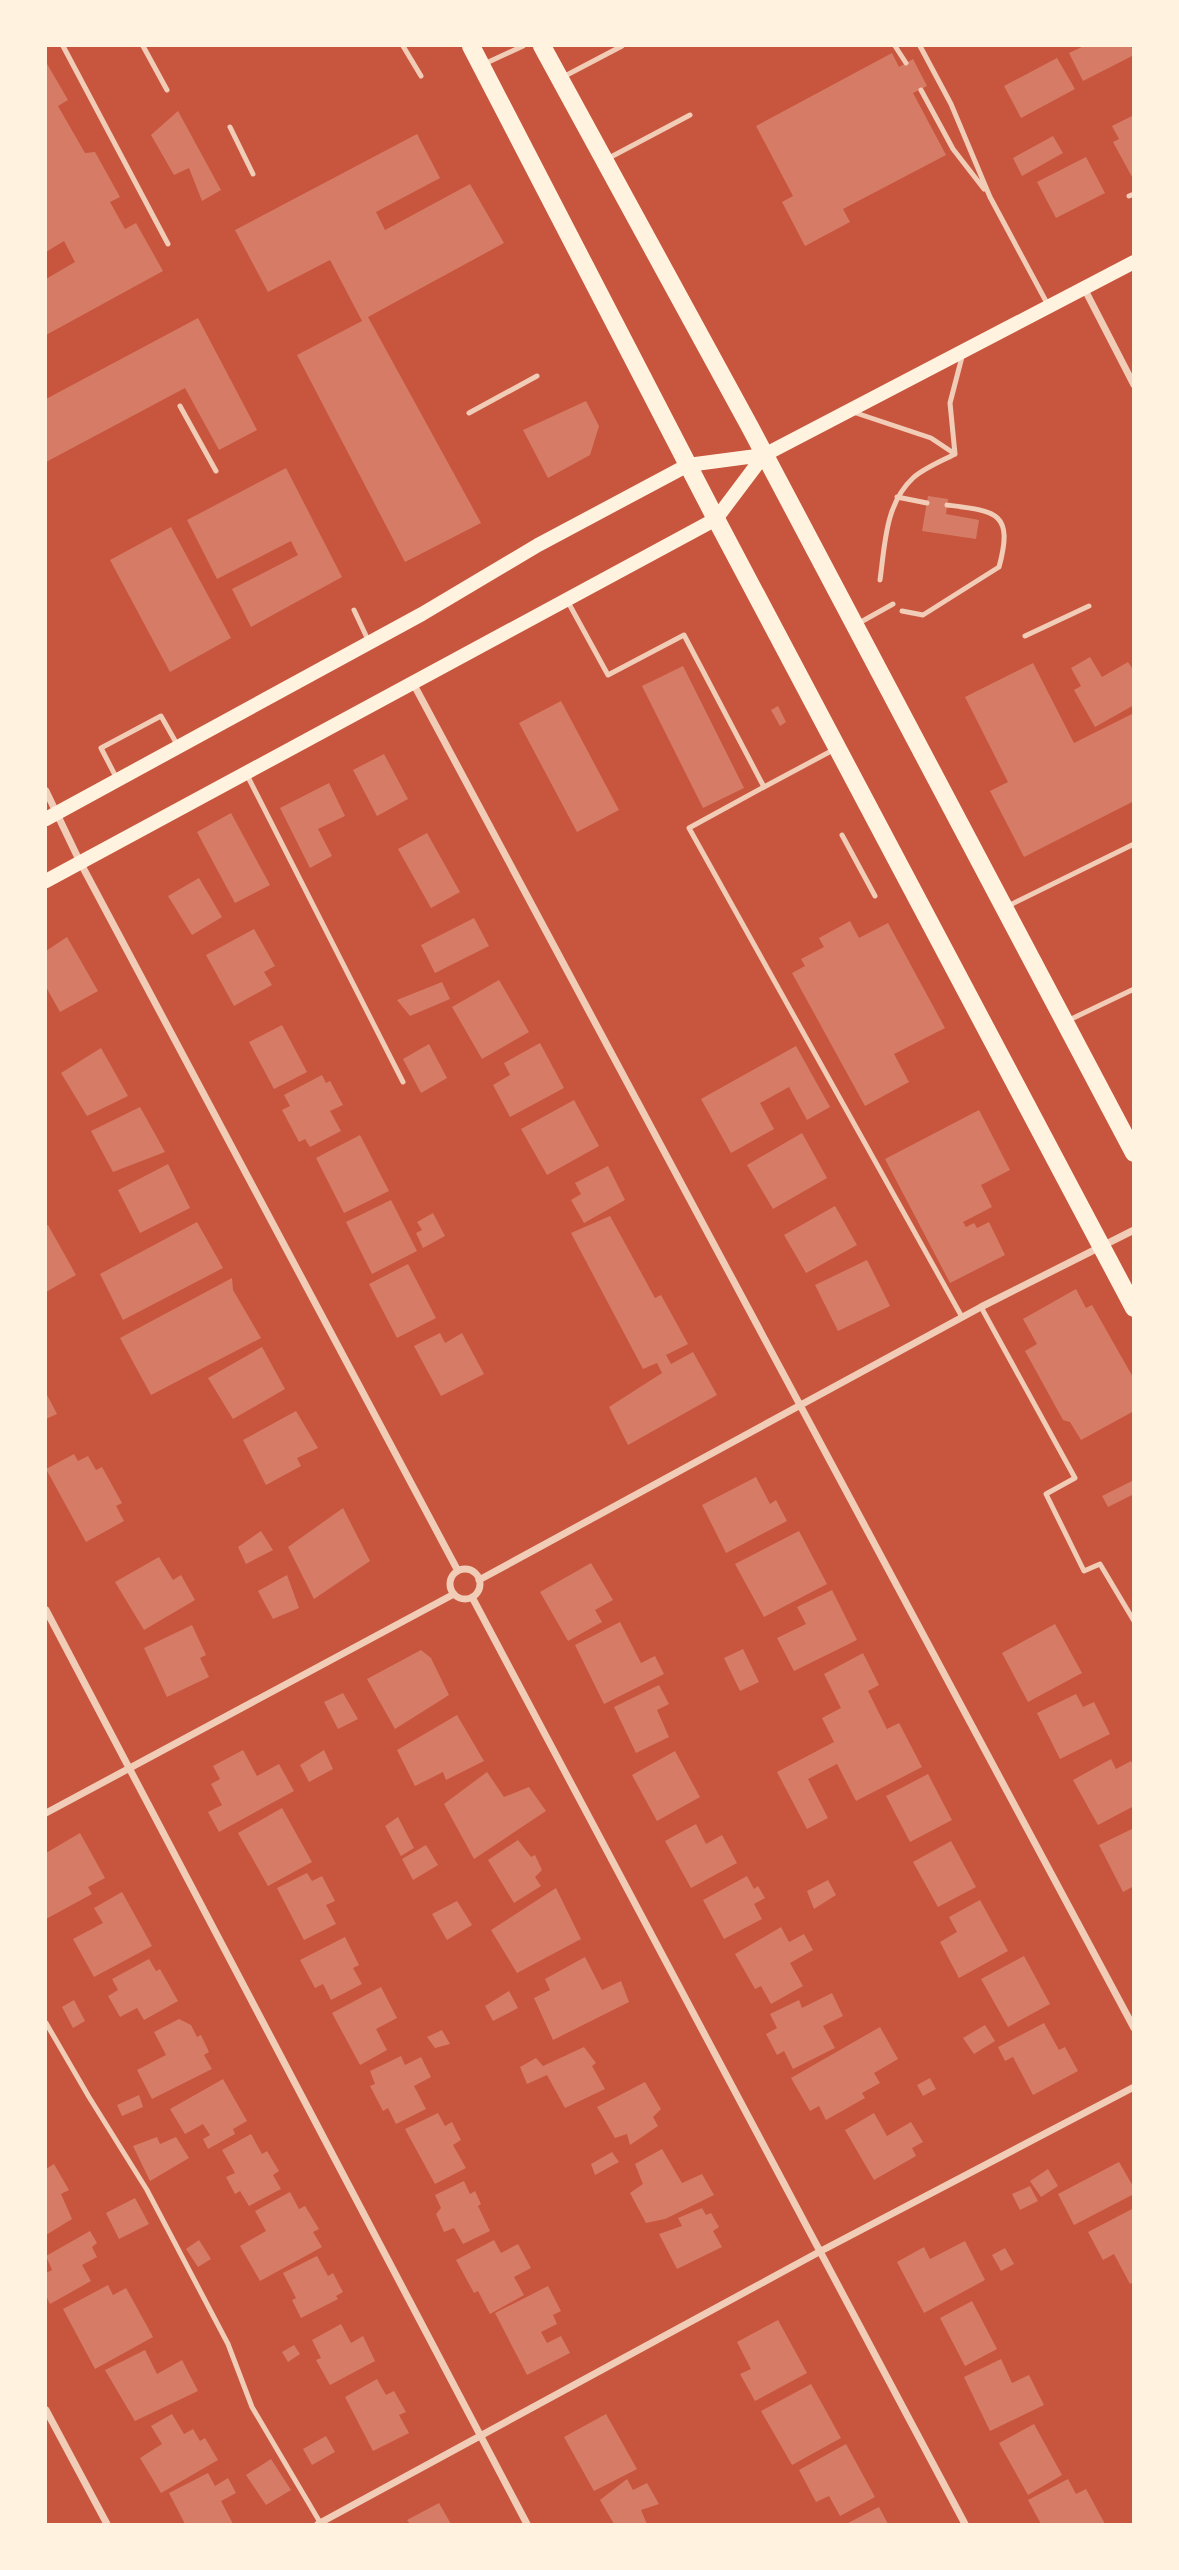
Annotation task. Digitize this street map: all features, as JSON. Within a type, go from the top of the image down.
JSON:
[{"type":"main road","points":[[471,46],[716,519],[1133,1308]]},
{"type":"main road","points":[[542,46],[855,625],[1133,1153]]},
{"type":"main road","points":[[51,816],[369,642],[538,545],[688,465],[764,455],[1133,262]]},
{"type":"main road","points":[[46,881],[716,519],[764,455]]},
{"type":"street","points":[[1084,288],[1133,385]]},
{"type":"street","points":[[412,682],[1133,2028]]},
{"type":"street","points":[[46,791],[51,816],[80,862],[458,1571]]},
{"type":"street","points":[[479,1580],[962,1317],[1133,1230]]},
{"type":"street","points":[[469,1570],[479,1580],[478,1590],[472,1597],[461,1599],[454,1594],[450,1580],[458,1571],[469,1570]]},
{"type":"street","points":[[46,1814],[454,1594]]},
{"type":"street","points":[[472,1597],[965,2525]]},
{"type":"street","points":[[46,1610],[527,2525]]},
{"type":"street","points":[[319,2524],[819,2252],[1133,2087]]},
{"type":"street","points":[[46,2410],[107,2525]]},
{"type":"lane","points":[[63,46],[168,244]]},
{"type":"lane","points":[[143,46],[167,90]]},
{"type":"lane","points":[[403,46],[421,76]]},
{"type":"lane","points":[[481,65],[523,46]]},
{"type":"lane","points":[[560,78],[622,46]]},
{"type":"lane","points":[[895,46],[906,63]]},
{"type":"lane","points":[[920,46],[951,104],[990,197],[1049,308]]},
{"type":"lane","points":[[921,90],[953,149],[990,197]]},
{"type":"lane","points":[[604,161],[690,115]]},
{"type":"lane","points":[[230,127],[253,174]]},
{"type":"lane","points":[[955,454],[950,403],[964,352]]},
{"type":"lane","points":[[469,413],[537,376]]},
{"type":"lane","points":[[180,406],[216,471]]},
{"type":"lane","points":[[850,411],[931,438],[955,454]]},
{"type":"lane","points":[[880,580],[887,527],[897,497],[914,477],[955,454]]},
{"type":"lane","points":[[897,497],[927,503]]},
{"type":"lane","points":[[902,611],[923,615],[999,567],[1006,541],[1003,525],[995,514],[947,505]]},
{"type":"lane","points":[[566,600],[608,674],[684,635],[764,787]]},
{"type":"lane","points":[[855,625],[892,604]]},
{"type":"lane","points":[[1026,636],[1089,606]]},
{"type":"lane","points":[[354,610],[369,642]]},
{"type":"lane","points":[[117,779],[101,748],[161,716],[178,746]]},
{"type":"lane","points":[[837,747],[689,828],[962,1317]]},
{"type":"lane","points":[[246,772],[403,1082]]},
{"type":"lane","points":[[842,835],[875,896]]},
{"type":"lane","points":[[1005,908],[1133,844]]},
{"type":"lane","points":[[1065,1022],[1133,989]]},
{"type":"lane","points":[[981,1307],[1076,1478],[1045,1494],[1084,1570],[1100,1564],[1133,1620]]},
{"type":"lane","points":[[46,2023],[147,2190],[228,2344],[253,2407],[319,2524]]},
{"type":"building","points":[[1084,46],[1131,46],[1134,55],[1083,81],[1069,53]]},
{"type":"building","points":[[892,53],[899,67],[913,59],[927,86],[913,93],[946,155],[843,209],[850,222],[805,246],[782,202],[793,196],[756,126]]},
{"type":"building","points":[[1057,58],[1075,89],[1021,118],[1004,86]]},
{"type":"building","points":[[46,62],[68,100],[58,106],[85,153],[95,152],[120,197],[110,202],[125,229],[136,223],[163,271],[46,335],[46,279],[75,262],[64,241],[46,252]]},
{"type":"building","points":[[178,111],[221,190],[202,201],[189,168],[174,175],[151,135]]},
{"type":"building","points":[[1134,115],[1132,177],[1113,142],[1119,139],[1112,126]]},
{"type":"building","points":[[417,134],[440,178],[376,212],[385,230],[470,184],[504,243],[368,317],[481,523],[405,562],[297,355],[362,321],[330,260],[268,292],[235,230]]},
{"type":"building","points":[[1053,136],[1063,153],[1022,176],[1013,158]]},
{"type":"building","points":[[1086,157],[1105,193],[1056,218],[1037,182]]},
{"type":"building","points":[[198,318],[257,430],[219,450],[185,388],[46,462],[46,399]]},
{"type":"building","points":[[586,401],[599,426],[590,455],[548,478],[523,430]]},
{"type":"building","points":[[286,468],[342,577],[251,627],[232,589],[298,555],[291,541],[217,579],[187,520]]},
{"type":"building","points":[[928,496],[948,499],[946,514],[979,520],[976,539],[922,531]]},
{"type":"building","points":[[171,527],[231,638],[170,672],[110,560]]},
{"type":"building","points":[[1090,657],[1102,677],[1128,662],[1134,671],[1134,705],[1095,727],[1074,690],[1081,686],[1071,668]]},
{"type":"building","points":[[1033,663],[1074,743],[1134,713],[1134,801],[1024,857],[990,791],[1008,782],[965,697]]},
{"type":"building","points":[[683,666],[744,788],[703,808],[642,686]]},
{"type":"building","points":[[561,701],[619,810],[577,832],[519,723]]},
{"type":"building","points":[[778,706],[786,722],[780,726],[771,710]]},
{"type":"building","points":[[384,754],[408,799],[377,816],[353,770]]},
{"type":"building","points":[[329,783],[345,816],[318,829],[332,856],[310,868],[280,808]]},
{"type":"building","points":[[231,813],[270,885],[235,903],[197,832]]},
{"type":"building","points":[[427,833],[460,892],[431,908],[398,849]]},
{"type":"building","points":[[199,878],[222,917],[192,935],[168,896]]},
{"type":"building","points":[[474,918],[489,946],[435,973],[421,945]]},
{"type":"building","points":[[850,921],[859,938],[888,923],[945,1028],[894,1054],[909,1082],[865,1106],[792,973],[805,966],[801,959],[824,947],[819,938]]},
{"type":"building","points":[[254,929],[275,966],[264,972],[272,985],[234,1006],[206,955]]},
{"type":"building","points":[[67,937],[98,991],[60,1012],[46,987],[46,951]]},
{"type":"building","points":[[499,980],[529,1032],[482,1059],[452,1007]]},
{"type":"building","points":[[442,982],[450,999],[410,1016],[397,1000]]},
{"type":"building","points":[[282,1025],[307,1072],[274,1089],[249,1042]]},
{"type":"building","points":[[540,1043],[564,1088],[510,1117],[493,1085],[510,1075],[504,1063]]},
{"type":"building","points":[[429,1044],[447,1078],[421,1093],[403,1059]]},
{"type":"building","points":[[796,1046],[830,1107],[807,1120],[789,1087],[760,1103],[774,1129],[731,1153],[701,1099]]},
{"type":"building","points":[[101,1048],[128,1096],[87,1116],[61,1073]]},
{"type":"building","points":[[322,1075],[326,1083],[330,1081],[343,1105],[330,1111],[341,1131],[310,1147],[305,1139],[299,1142],[282,1110],[290,1106],[284,1095]]},
{"type":"building","points":[[574,1100],[599,1146],[547,1175],[521,1129]]},
{"type":"building","points":[[140,1107],[165,1152],[113,1172],[91,1131]]},
{"type":"building","points":[[979,1110],[1010,1170],[981,1185],[992,1207],[963,1222],[966,1227],[974,1223],[977,1228],[989,1222],[1005,1255],[950,1283],[885,1159]]},
{"type":"building","points":[[802,1133],[827,1178],[773,1209],[747,1165]]},
{"type":"building","points":[[360,1135],[389,1191],[344,1213],[316,1158]]},
{"type":"building","points":[[168,1164],[190,1208],[140,1233],[118,1190]]},
{"type":"building","points":[[608,1166],[625,1200],[584,1223],[571,1200],[581,1194],[575,1183]]},
{"type":"building","points":[[391,1200],[417,1251],[372,1274],[346,1222]]},
{"type":"building","points":[[835,1206],[857,1245],[806,1273],[784,1235]]},
{"type":"building","points":[[433,1213],[445,1236],[423,1248],[416,1233],[422,1230],[417,1222]]},
{"type":"building","points":[[610,1216],[655,1298],[661,1295],[688,1344],[666,1355],[671,1364],[693,1352],[717,1395],[628,1445],[609,1407],[662,1373],[657,1363],[643,1369],[571,1233]]},
{"type":"building","points":[[197,1222],[223,1268],[123,1320],[100,1274]]},
{"type":"building","points":[[48,1225],[76,1275],[46,1292],[46,1226]]},
{"type":"building","points":[[867,1260],[890,1306],[838,1331],[815,1285]]},
{"type":"building","points":[[408,1264],[436,1318],[397,1338],[369,1284]]},
{"type":"building","points":[[232,1278],[233,1290],[261,1338],[151,1395],[120,1338]]},
{"type":"building","points":[[1076,1289],[1086,1308],[1092,1305],[1134,1379],[1134,1411],[1081,1440],[1070,1422],[1063,1420],[1025,1351],[1037,1344],[1023,1319]]},
{"type":"building","points":[[440,1333],[445,1343],[462,1333],[484,1374],[441,1396],[414,1346]]},
{"type":"building","points":[[262,1347],[285,1389],[233,1419],[208,1378]]},
{"type":"building","points":[[46,1393],[57,1414],[46,1419]]},
{"type":"building","points":[[296,1411],[318,1448],[297,1458],[301,1466],[266,1485],[243,1440]]},
{"type":"building","points":[[74,1454],[78,1461],[88,1456],[96,1470],[102,1467],[122,1503],[116,1506],[124,1521],[86,1542],[46,1469]]},
{"type":"building","points":[[756,1477],[770,1504],[776,1500],[787,1521],[726,1553],[702,1505]]},
{"type":"building","points":[[1134,1480],[1134,1494],[1108,1507],[1102,1496]]},
{"type":"building","points":[[343,1508],[370,1561],[314,1599],[288,1547]]},
{"type":"building","points":[[261,1531],[273,1550],[246,1564],[238,1547]]},
{"type":"building","points":[[799,1531],[827,1584],[764,1617],[735,1564]]},
{"type":"building","points":[[159,1557],[173,1580],[181,1575],[195,1600],[144,1630],[115,1582]]},
{"type":"building","points":[[591,1563],[613,1600],[595,1610],[602,1622],[568,1641],[540,1592]]},
{"type":"building","points":[[287,1575],[299,1608],[273,1619],[258,1591]]},
{"type":"building","points":[[832,1590],[857,1640],[794,1671],[777,1638],[806,1624],[797,1607]]},
{"type":"building","points":[[620,1622],[641,1663],[655,1656],[664,1674],[604,1704],[575,1645]]},
{"type":"building","points":[[1055,1624],[1082,1673],[1028,1702],[1002,1653]]},
{"type":"building","points":[[192,1625],[206,1655],[200,1658],[209,1677],[167,1697],[144,1648]]},
{"type":"building","points":[[743,1649],[759,1682],[740,1691],[724,1658]]},
{"type":"building","points":[[421,1650],[431,1658],[449,1695],[395,1729],[367,1679]]},
{"type":"building","points":[[863,1653],[879,1685],[868,1691],[887,1729],[899,1723],[922,1767],[856,1801],[837,1764],[808,1779],[828,1818],[807,1829],[777,1772],[834,1742],[822,1718],[841,1708],[824,1674]]},
{"type":"building","points":[[659,1685],[669,1704],[657,1710],[669,1737],[636,1753],[614,1707]]},
{"type":"building","points":[[343,1693],[358,1719],[338,1729],[324,1702]]},
{"type":"building","points":[[1076,1694],[1083,1707],[1094,1702],[1110,1734],[1060,1759],[1037,1713]]},
{"type":"building","points":[[457,1715],[484,1761],[446,1780],[443,1772],[415,1786],[397,1750]]},
{"type":"building","points":[[243,1750],[257,1776],[279,1764],[294,1791],[219,1832],[208,1812],[222,1805],[211,1784],[220,1779],[213,1766]]},
{"type":"building","points":[[324,1750],[333,1769],[309,1782],[300,1765]]},
{"type":"building","points":[[675,1751],[700,1797],[657,1821],[632,1775]]},
{"type":"building","points":[[1111,1759],[1116,1769],[1131,1761],[1134,1767],[1134,1806],[1098,1825],[1073,1780]]},
{"type":"building","points":[[487,1772],[504,1797],[529,1787],[546,1811],[474,1859],[444,1804]]},
{"type":"building","points":[[928,1774],[952,1820],[910,1842],[886,1796]]},
{"type":"building","points":[[282,1808],[312,1862],[268,1886],[238,1833]]},
{"type":"building","points":[[398,1817],[414,1848],[401,1856],[385,1826]]},
{"type":"building","points":[[696,1824],[706,1844],[722,1835],[737,1863],[691,1888],[665,1841]]},
{"type":"building","points":[[1134,1828],[1134,1886],[1123,1892],[1099,1845]]},
{"type":"building","points":[[80,1833],[105,1878],[88,1887],[92,1894],[46,1919],[46,1853]]},
{"type":"building","points":[[518,1840],[531,1857],[535,1855],[542,1870],[535,1877],[541,1886],[514,1903],[488,1860]]},
{"type":"building","points":[[951,1841],[976,1887],[938,1907],[913,1862]]},
{"type":"building","points":[[426,1845],[438,1865],[413,1880],[402,1859]]},
{"type":"building","points":[[307,1873],[312,1881],[322,1876],[335,1901],[326,1905],[336,1924],[304,1940],[277,1888]]},
{"type":"building","points":[[747,1876],[754,1889],[758,1886],[765,1898],[754,1904],[762,1919],[724,1939],[703,1900]]},
{"type":"building","points":[[828,1880],[836,1895],[814,1909],[807,1891]]},
{"type":"building","points":[[556,1888],[581,1939],[517,1973],[491,1930]]},
{"type":"building","points":[[122,1892],[152,1946],[94,1977],[73,1939],[103,1923],[94,1908]]},
{"type":"building","points":[[980,1900],[1008,1951],[959,1978],[940,1942],[957,1932],[949,1917]]},
{"type":"building","points":[[457,1901],[472,1925],[447,1940],[432,1914]]},
{"type":"building","points":[[781,1927],[789,1942],[804,1934],[813,1950],[790,1963],[803,1986],[771,2004],[761,1986],[755,1989],[735,1954]]},
{"type":"building","points":[[345,1937],[359,1965],[353,1968],[362,1984],[331,2000],[323,1984],[315,1988],[300,1960]]},
{"type":"building","points":[[1024,1956],[1050,2004],[1008,2027],[981,1979]]},
{"type":"building","points":[[585,1957],[602,1990],[621,1981],[629,2002],[553,2040],[534,1998],[550,1990],[545,1979]]},
{"type":"building","points":[[149,1959],[156,1971],[160,1969],[178,2001],[144,2020],[137,2008],[120,2017],[108,1996],[118,1990],[112,1979]]},
{"type":"building","points":[[381,1987],[397,2018],[376,2029],[387,2050],[360,2065],[332,2013]]},
{"type":"building","points":[[509,1991],[518,2008],[493,2021],[485,2006]]},
{"type":"building","points":[[832,1993],[843,2016],[823,2026],[835,2048],[793,2069],[784,2051],[777,2055],[766,2034],[777,2028],[770,2014],[799,2000],[802,2008]]},
{"type":"building","points":[[74,2000],[85,2021],[73,2028],[62,2007]]},
{"type":"building","points":[[179,2019],[191,2025],[197,2037],[201,2035],[209,2052],[204,2055],[212,2069],[152,2099],[137,2070],[166,2055],[154,2032]]},
{"type":"building","points":[[1044,2023],[1059,2050],[1065,2047],[1078,2071],[1033,2095],[1013,2057],[1005,2061],[998,2047]]},
{"type":"building","points":[[985,2025],[995,2041],[974,2054],[963,2038]]},
{"type":"building","points":[[880,2027],[898,2059],[874,2073],[880,2083],[862,2093],[865,2098],[826,2120],[819,2106],[810,2111],[791,2078]]},
{"type":"building","points":[[442,2030],[450,2044],[435,2048],[427,2037]]},
{"type":"building","points":[[584,2047],[596,2063],[592,2066],[605,2089],[565,2108],[547,2075],[527,2084],[520,2067],[536,2058],[543,2066]]},
{"type":"building","points":[[401,2056],[405,2065],[421,2057],[431,2077],[414,2086],[426,2109],[396,2124],[388,2108],[383,2111],[370,2086],[375,2084],[370,2071]]},
{"type":"building","points":[[930,2078],[936,2089],[923,2096],[917,2085]]},
{"type":"building","points":[[223,2079],[247,2121],[233,2129],[235,2134],[208,2149],[203,2139],[210,2135],[203,2124],[185,2134],[170,2109]]},
{"type":"building","points":[[645,2082],[661,2109],[653,2117],[658,2126],[630,2145],[627,2134],[615,2138],[597,2107]]},
{"type":"building","points":[[139,2095],[143,2107],[122,2116],[117,2105]]},
{"type":"building","points":[[438,2113],[445,2126],[452,2122],[461,2140],[453,2145],[466,2168],[435,2184],[405,2129]]},
{"type":"building","points":[[874,2113],[887,2136],[911,2122],[923,2142],[912,2148],[916,2156],[874,2180],[845,2130]]},
{"type":"building","points":[[251,2134],[262,2154],[267,2151],[279,2171],[273,2175],[281,2189],[249,2206],[240,2191],[235,2194],[226,2177],[235,2173],[222,2150]]},
{"type":"building","points":[[157,2137],[160,2144],[176,2137],[189,2158],[150,2181],[133,2146]]},
{"type":"building","points":[[662,2149],[682,2183],[702,2174],[714,2195],[665,2219],[646,2223],[630,2193],[643,2184],[635,2164]]},
{"type":"building","points":[[612,2152],[619,2162],[595,2175],[591,2164]]},
{"type":"building","points":[[1119,2162],[1134,2188],[1134,2194],[1074,2225],[1058,2194]]},
{"type":"building","points":[[54,2164],[69,2190],[61,2194],[72,2219],[46,2235],[46,2169]]},
{"type":"building","points":[[1048,2169],[1058,2186],[1041,2197],[1030,2181]]},
{"type":"building","points":[[464,2181],[470,2194],[475,2191],[481,2204],[478,2206],[490,2231],[463,2244],[454,2228],[444,2232],[436,2214],[441,2208],[435,2195]]},
{"type":"building","points":[[1030,2186],[1038,2201],[1020,2210],[1012,2194]]},
{"type":"building","points":[[290,2192],[299,2209],[305,2206],[319,2229],[313,2232],[322,2247],[260,2281],[240,2246],[266,2231],[255,2211]]},
{"type":"building","points":[[135,2198],[149,2224],[119,2239],[106,2213]]},
{"type":"building","points":[[702,2208],[706,2215],[711,2213],[719,2227],[713,2231],[722,2247],[677,2269],[659,2234],[682,2226],[678,2218]]},
{"type":"building","points":[[1134,2208],[1134,2282],[1130,2284],[1114,2254],[1103,2260],[1088,2232]]},
{"type":"building","points":[[90,2231],[97,2243],[92,2247],[97,2257],[82,2265],[91,2281],[50,2304],[46,2296],[46,2273],[52,2270],[46,2256]]},
{"type":"building","points":[[199,2240],[211,2259],[198,2267],[186,2249]]},
{"type":"building","points":[[494,2240],[501,2253],[518,2244],[531,2268],[514,2277],[524,2295],[490,2314],[478,2291],[474,2293],[456,2260]]},
{"type":"building","points":[[965,2241],[985,2280],[924,2313],[897,2262],[924,2247],[930,2259]]},
{"type":"building","points":[[1005,2248],[1014,2264],[1001,2271],[992,2255]]},
{"type":"building","points":[[317,2256],[328,2276],[333,2273],[343,2292],[336,2296],[338,2299],[301,2318],[292,2300],[296,2298],[283,2273]]},
{"type":"building","points":[[108,2285],[113,2295],[126,2288],[153,2337],[95,2369],[63,2309]]},
{"type":"building","points":[[548,2286],[561,2311],[553,2315],[557,2324],[541,2332],[547,2343],[561,2336],[570,2353],[527,2375],[495,2313]]},
{"type":"building","points":[[972,2301],[997,2349],[965,2366],[940,2318]]},
{"type":"building","points":[[778,2320],[807,2373],[755,2401],[740,2374],[751,2369],[737,2342]]},
{"type":"building","points":[[341,2324],[351,2343],[363,2336],[375,2361],[330,2385],[316,2360],[321,2358],[312,2340]]},
{"type":"building","points":[[294,2345],[300,2354],[288,2362],[282,2352]]},
{"type":"building","points":[[145,2350],[157,2374],[182,2360],[198,2391],[135,2421],[105,2370]]},
{"type":"building","points":[[1001,2359],[1012,2383],[1029,2375],[1044,2405],[990,2431],[964,2377]]},
{"type":"building","points":[[377,2379],[386,2395],[394,2391],[406,2412],[399,2415],[409,2433],[373,2451],[345,2397]]},
{"type":"building","points":[[811,2384],[841,2438],[792,2465],[761,2411]]},
{"type":"building","points":[[172,2414],[184,2434],[193,2429],[200,2441],[205,2438],[218,2460],[161,2493],[140,2458],[162,2444],[151,2426]]},
{"type":"building","points":[[606,2414],[637,2469],[594,2491],[564,2437]]},
{"type":"building","points":[[1034,2424],[1062,2475],[1028,2495],[999,2443]]},
{"type":"building","points":[[326,2436],[335,2452],[312,2465],[303,2449]]},
{"type":"building","points":[[846,2444],[875,2497],[840,2516],[829,2496],[816,2502],[799,2470]]},
{"type":"building","points":[[271,2459],[291,2490],[266,2505],[246,2475]]},
{"type":"building","points":[[208,2473],[215,2486],[228,2478],[236,2493],[221,2501],[233,2524],[185,2524],[169,2493]]},
{"type":"building","points":[[627,2479],[633,2490],[647,2483],[659,2504],[641,2510],[647,2524],[614,2524],[600,2500]]},
{"type":"building","points":[[1068,2479],[1076,2494],[1086,2489],[1105,2524],[1041,2524],[1028,2500]]},
{"type":"building","points":[[439,2503],[451,2524],[410,2524],[407,2520]]},
{"type":"building","points":[[879,2507],[888,2524],[846,2524]]}]
